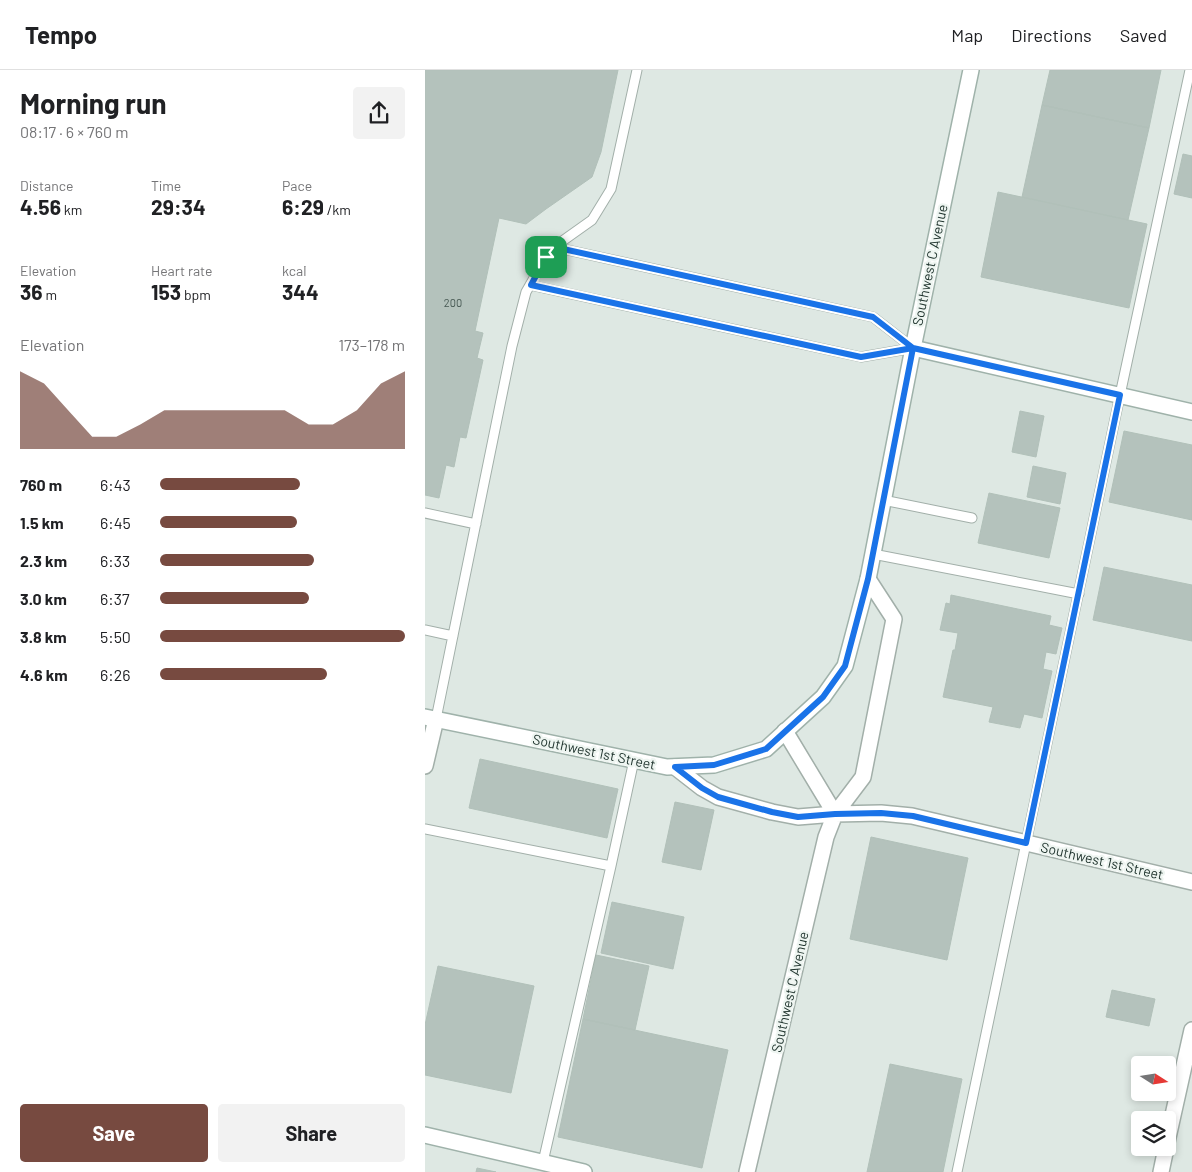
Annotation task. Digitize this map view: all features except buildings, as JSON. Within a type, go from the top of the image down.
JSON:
[{"type":"street","name":"Southwest C Avenue","points":[[785,731],[823,697],[845,666],[868,579],[913,348],[971,70]]},
{"type":"street","points":[[913,348],[1192,412]]},
{"type":"street","name":"Southwest C Avenue","points":[[747,1172],[826,837],[835,814],[863,777],[893,619],[868,579]]},
{"type":"street","points":[[425,766],[430,718]]},
{"type":"street","name":"Southwest 1st Street","points":[[430,718],[667,768],[714,765],[766,749],[785,731]]},
{"type":"street","points":[[785,731],[835,814]]},
{"type":"street","name":"Southwest 1st Street","points":[[675,767],[702,788],[718,797],[772,812],[798,817],[881,813],[913,816],[1192,882]]},
{"type":"street","points":[[1174,1111],[1192,1030]]},
{"type":"street","points":[[425,1135],[584,1172]]},
{"type":"street","points":[[1161,1172],[1164,1156]]},
{"type":"lane","points":[[430,718],[453,636],[512,346],[526,292],[546,257],[554,247],[592,220],[611,190],[637,70]]},
{"type":"lane","points":[[957,1172],[1190,70]]},
{"type":"lane","points":[[554,247],[873,317],[913,348]]},
{"type":"lane","points":[[531,285],[861,357],[913,348]]},
{"type":"lane","points":[[883,500],[972,518]]},
{"type":"lane","points":[[425,513],[476,524]]},
{"type":"lane","points":[[873,554],[1079,594]]},
{"type":"lane","points":[[425,630],[453,636]]},
{"type":"lane","points":[[543,1162],[634,760]]},
{"type":"lane","points":[[425,829],[611,866]]},
{"type":"route","points":[[546,257],[531,285],[861,357],[913,348],[1120,395],[1026,843],[913,816],[881,813],[798,817],[772,812],[718,797],[702,788],[675,767],[714,765],[766,749],[823,697],[845,666],[868,579],[913,348],[873,317],[554,247],[546,257]]}]
